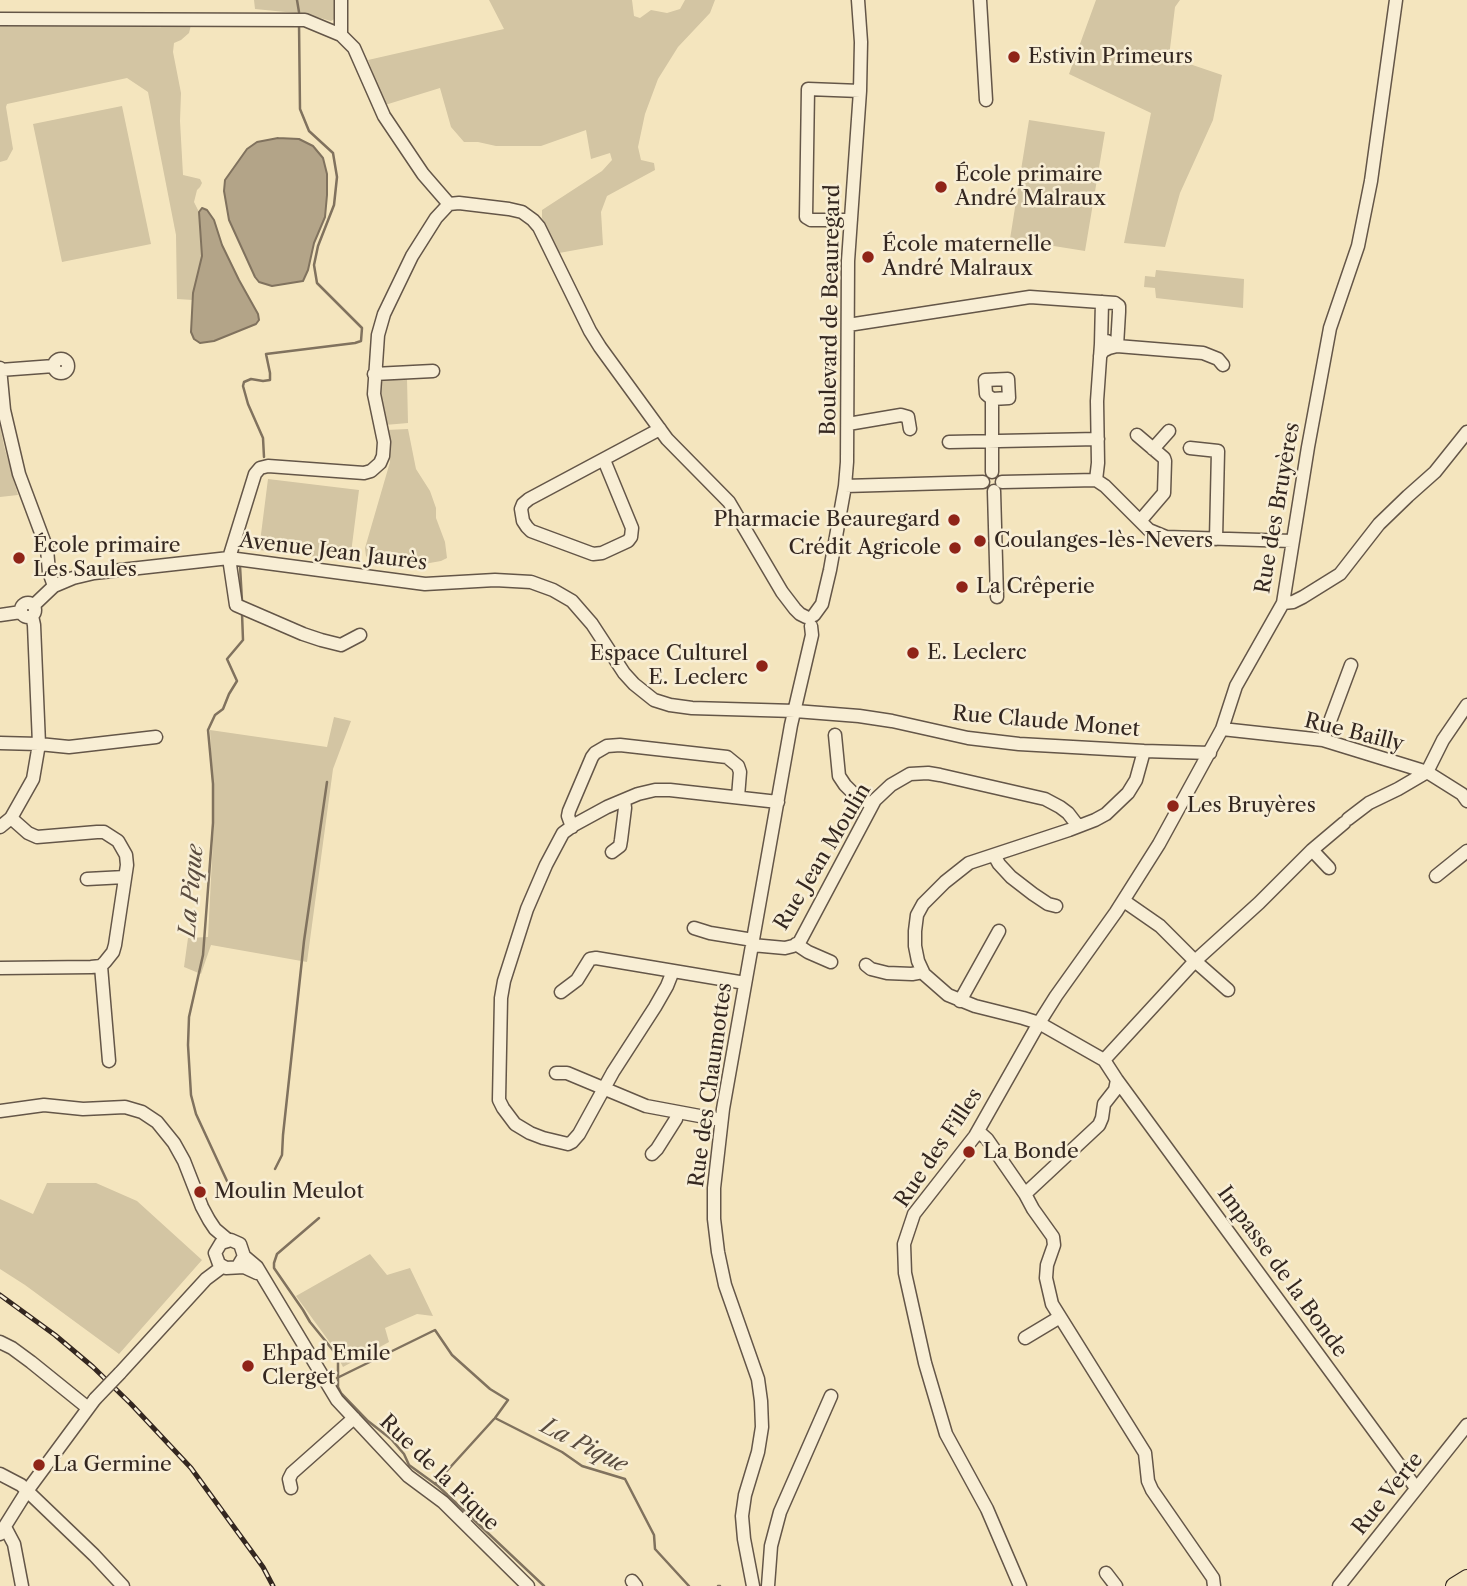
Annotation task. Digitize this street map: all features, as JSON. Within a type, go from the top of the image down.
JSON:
[{"type":"main road","points":[[1454,1586],[1467,1578]]},
{"type":"street","points":[[341,0],[341,35]]},
{"type":"street","name":"Boulevard de Beauregard","points":[[795,711],[812,635],[810,619],[822,604],[845,486],[848,424],[848,261],[862,42],[858,0]]},
{"type":"street","points":[[980,0],[986,100]]},
{"type":"street","name":"Rue des Bruyères","points":[[1222,729],[1236,686],[1283,603],[1330,328],[1358,246],[1371,181],[1396,0]]},
{"type":"street","points":[[0,19],[305,20],[341,35],[354,48],[383,116],[423,174],[449,204]]},
{"type":"street","points":[[851,219],[811,220],[806,217],[808,89],[860,90]]},
{"type":"street","points":[[360,635],[341,645],[303,634],[236,605],[229,558],[255,474],[260,468],[268,466],[364,473],[380,463],[384,442],[374,394],[378,335],[391,298],[411,256],[436,218],[449,204],[459,203],[522,212],[539,227],[590,331],[660,429],[729,502],[782,592],[800,614],[810,619]]},
{"type":"street","points":[[848,326],[1030,297],[1111,302],[1119,306],[1117,346]]},
{"type":"street","points":[[1096,480],[1102,302]]},
{"type":"street","points":[[1100,350],[1117,346],[1203,353],[1211,355],[1223,365]]},
{"type":"street","points":[[54,366],[0,369],[4,410],[19,474],[47,549],[49,572],[54,586]]},
{"type":"street","points":[[374,374],[433,371]]},
{"type":"street","points":[[992,399],[992,441],[985,488],[1096,480],[1105,485],[1153,533],[1166,537],[1292,541]]},
{"type":"street","points":[[848,424],[901,415],[908,417],[910,429]]},
{"type":"street","points":[[604,460],[632,528],[628,541],[603,553],[593,554],[536,533],[527,527],[521,509],[525,502],[660,429]]},
{"type":"street","points":[[1153,449],[1169,431]]},
{"type":"street","points":[[1283,603],[1303,597],[1340,574],[1380,524],[1435,472],[1467,432]]},
{"type":"street","points":[[1137,435],[1165,461],[1164,493],[1139,521]]},
{"type":"street","points":[[949,442],[1098,439]]},
{"type":"street","points":[[1190,448],[1218,451],[1216,538]]},
{"type":"street","points":[[845,486],[987,477]]},
{"type":"street","points":[[997,597],[998,486]]},
{"type":"street","name":"Avenue Jean Jaurès","points":[[29,611],[54,586],[73,578],[94,573],[229,558],[425,584],[495,580],[531,582],[554,590],[572,601],[592,624],[624,673],[654,701],[692,708],[795,711]]},
{"type":"street","points":[[0,615],[29,611],[34,625],[39,744],[33,779],[10,818],[0,827]]},
{"type":"street","points":[[1323,740],[1351,665]]},
{"type":"street","points":[[1144,751],[1136,779],[1128,793],[1106,814],[1078,827],[969,863],[923,904],[917,915],[915,946],[923,972],[932,982],[960,1001],[1039,1023],[1104,1060],[1195,961],[1312,850],[1368,803],[1427,772],[1443,740],[1467,705]]},
{"type":"street","name":"Rue Claude Monet","points":[[795,711],[859,716],[968,738],[1019,744],[1210,753]]},
{"type":"street","name":"Rue des Chaumottes","points":[[753,1586],[742,1516],[760,1439],[761,1401],[758,1379],[725,1285],[714,1219],[714,1188],[721,1121],[795,711]]},
{"type":"street","name":"Rue Bailly","points":[[1222,729],[1323,740],[1427,772],[1467,800]]},
{"type":"street","name":"Rue des Filles","points":[[1020,1586],[987,1509],[946,1434],[925,1363],[905,1273],[904,1244],[914,1214],[978,1131],[1039,1023],[1124,901],[1159,844],[1222,729]]},
{"type":"street","points":[[835,736],[839,775],[852,792],[872,805]]},
{"type":"street","points":[[0,743],[69,747],[156,737]]},
{"type":"street","points":[[572,827],[569,811],[592,757],[601,749],[614,745],[727,757],[738,766],[740,772],[738,797]]},
{"type":"street","name":"Rue Jean Moulin","points":[[694,928],[785,948],[796,944],[872,805],[884,790],[910,774],[928,773],[1045,799],[1068,813],[1078,827]]},
{"type":"street","points":[[673,971],[655,1007],[613,1072],[579,1134],[568,1144],[520,1129],[499,1100],[501,998],[527,909],[563,834],[597,812],[638,794],[670,790],[778,802]]},
{"type":"street","points":[[612,852],[620,846],[624,800]]},
{"type":"street","points":[[0,968],[100,966],[110,957],[115,945],[127,865],[126,855],[118,841],[104,832],[37,837],[10,818]]},
{"type":"street","points":[[1312,850],[1329,868]]},
{"type":"street","points":[[1436,876],[1467,851]]},
{"type":"street","points":[[994,855],[1012,877],[1048,904],[1056,906]]},
{"type":"street","points":[[87,879],[125,877]]},
{"type":"street","points":[[1124,901],[1160,926],[1228,990]]},
{"type":"street","points":[[960,1001],[999,931]]},
{"type":"street","points":[[796,944],[808,953],[831,962]]},
{"type":"street","points":[[561,992],[577,980],[592,958],[745,983]]},
{"type":"street","points":[[866,965],[871,969],[887,972],[923,972]]},
{"type":"street","points":[[100,966],[109,1061]]},
{"type":"street","name":"Impasse de la Bonde","points":[[1104,1060],[1416,1488]]},
{"type":"street","points":[[556,1073],[567,1073],[646,1106],[721,1121]]},
{"type":"street","points":[[1025,1194],[1099,1125],[1104,1104],[1115,1090],[1117,1080]]},
{"type":"street","points":[[0,1111],[44,1105],[83,1109],[125,1107],[142,1112],[157,1122],[174,1143],[202,1207],[215,1229],[221,1252],[230,1269],[241,1261]]},
{"type":"street","points":[[652,1154],[678,1112]]},
{"type":"street","points":[[978,1131],[987,1139],[1053,1237],[1054,1245],[1046,1278],[1052,1304],[1145,1453],[1148,1481],[1152,1490],[1213,1578],[1214,1586]]},
{"type":"street","name":"Rue de la Pique","points":[[221,1252],[233,1240],[240,1244],[241,1261],[257,1267],[329,1388],[354,1418],[408,1476],[443,1502],[528,1586]]},
{"type":"street","points":[[22,1586],[14,1544],[2,1531],[27,1491],[92,1404],[206,1279],[221,1252]]},
{"type":"street","points":[[1025,1338],[1060,1317]]},
{"type":"street","points":[[0,1342],[92,1404]]},
{"type":"street","points":[[768,1586],[771,1546],[780,1512],[831,1396]]},
{"type":"street","points":[[291,1488],[289,1479],[292,1473],[354,1418]]},
{"type":"street","name":"Rue Verte","points":[[1339,1586],[1467,1425]]},
{"type":"street","points":[[0,1474],[21,1485],[123,1586]]},
{"type":"street","points":[[1107,1573],[1116,1586]]},
{"type":"shaded area","points":[[254,0],[337,0],[336,18],[331,21],[306,14],[255,9]]},
{"type":"shaded area","points":[[489,0],[632,0],[634,16],[640,18],[651,10],[667,13],[680,9],[685,0],[715,0],[710,13],[678,47],[658,79],[645,114],[638,147],[641,160],[654,163],[655,170],[607,196],[601,212],[603,245],[559,253],[542,218],[542,210],[602,171],[612,160],[610,153],[591,159],[586,130],[541,146],[496,146],[464,142],[451,127],[440,88],[385,105],[368,60],[504,29]]},
{"type":"shaded area","points":[[1096,0],[1180,0],[1175,7],[1169,57],[1222,75],[1213,120],[1180,193],[1165,247],[1124,243],[1151,113],[1069,74]]},
{"type":"shaded area","points":[[192,21],[189,33],[174,43],[173,52],[181,93],[183,175],[200,179],[202,183],[194,202],[199,212],[202,256],[193,300],[177,299],[176,235],[148,92],[127,78],[7,104],[13,149],[7,160],[0,162],[0,23]]},
{"type":"shaded area","points":[[122,106],[151,244],[62,262],[33,124]]},
{"type":"shaded area","points":[[1029,120],[1105,132],[1085,251],[1010,239]]},
{"type":"shaded area","points":[[278,138],[299,139],[313,146],[323,158],[327,174],[327,195],[325,217],[303,281],[272,286],[259,282],[255,277],[229,220],[224,191],[225,180],[247,149],[257,142]]},
{"type":"shaded area","points":[[202,208],[207,210],[214,220],[222,245],[259,320],[256,324],[214,341],[200,343],[194,339],[191,332],[193,293],[202,256],[199,212]]},
{"type":"shaded area","points":[[1156,270],[1244,279],[1243,308],[1156,298],[1155,288],[1144,287],[1145,276],[1155,277]]},
{"type":"shaded area","points":[[407,378],[408,423],[385,425],[377,379]]},
{"type":"shaded area","points":[[0,425],[4,446],[18,495],[0,497]]},
{"type":"shaded area","points":[[408,429],[416,469],[430,491],[445,542],[447,558],[441,561],[424,564],[370,559],[366,556],[365,548],[390,462],[386,430]]},
{"type":"shaded area","points":[[268,479],[359,490],[350,561],[259,550]]},
{"type":"shaded area","points":[[334,717],[351,721],[333,769],[307,962],[211,945],[201,974],[184,967],[188,938],[208,937],[214,820],[210,730],[327,747]]},
{"type":"shaded area","points":[[47,1183],[96,1183],[137,1201],[202,1260],[119,1354],[0,1269],[0,1199],[33,1214]]},
{"type":"shaded area","points":[[370,1254],[387,1275],[410,1268],[433,1316],[417,1314],[385,1328],[389,1342],[343,1367],[331,1344],[296,1296]]},
{"type":"waterway","name":"La Pique","points":[[297,0],[299,12]]},
{"type":"waterway","name":"La Pique","points":[[264,457],[263,438],[243,386],[244,382],[251,379],[270,380],[266,354],[361,341],[362,328],[317,283],[314,265],[318,246],[334,205],[337,177],[333,153],[309,131],[300,109],[299,23]]},
{"type":"waterway","name":"La Pique","points":[[240,566],[242,601]]},
{"type":"waterway","name":"La Pique","points":[[227,1181],[196,1114],[191,1095],[188,1045],[189,1017],[203,955],[213,823],[208,730],[215,715],[223,709],[237,681],[227,659],[243,640],[242,613]]},
{"type":"waterway","points":[[275,1169],[282,1155],[304,941],[327,782]]},
{"type":"waterway","name":"La Pique","points":[[319,1218],[277,1254],[274,1268],[310,1322],[336,1354],[338,1387],[341,1393],[368,1421],[391,1439],[404,1454],[409,1465],[438,1486],[544,1586]]},
{"type":"waterway","name":"La Pique","points":[[337,1378],[435,1330],[452,1355],[490,1389],[508,1400],[495,1418],[562,1452],[582,1466],[625,1479],[654,1535],[655,1549],[689,1586]]},
{"type":"waterway","name":"La Pique","points":[[435,1484],[494,1419]]},
{"type":"railway","points":[[0,1295],[55,1335],[131,1404],[191,1468],[263,1567],[273,1586]]},
{"type":"place","name":"Estivin Primeurs","points":[[1014,57]]},
{"type":"place","name":"École primaire André Malraux","points":[[941,187]]},
{"type":"place","name":"École maternelle André Malraux","points":[[868,257]]},
{"type":"place","name":"Pharmacie Beauregard","points":[[954,520]]},
{"type":"place","name":"Coulanges-lès-Nevers","points":[[980,541]]},
{"type":"place","name":"Crédit Agricole","points":[[955,548]]},
{"type":"place","name":"École primaire Les Saules","points":[[19,558]]},
{"type":"place","name":"La Crêperie","points":[[962,587]]},
{"type":"place","name":"E. Leclerc","points":[[913,653]]},
{"type":"place","name":"Espace Culturel E. Leclerc","points":[[762,666]]},
{"type":"place","name":"Les Bruyères","points":[[1173,806]]},
{"type":"place","name":"La Bonde","points":[[969,1152]]},
{"type":"place","name":"Moulin Meulot","points":[[200,1192]]},
{"type":"place","name":"Ehpad Emile Clerget","points":[[248,1366]]},
{"type":"place","name":"La Germine","points":[[39,1465]]}]
